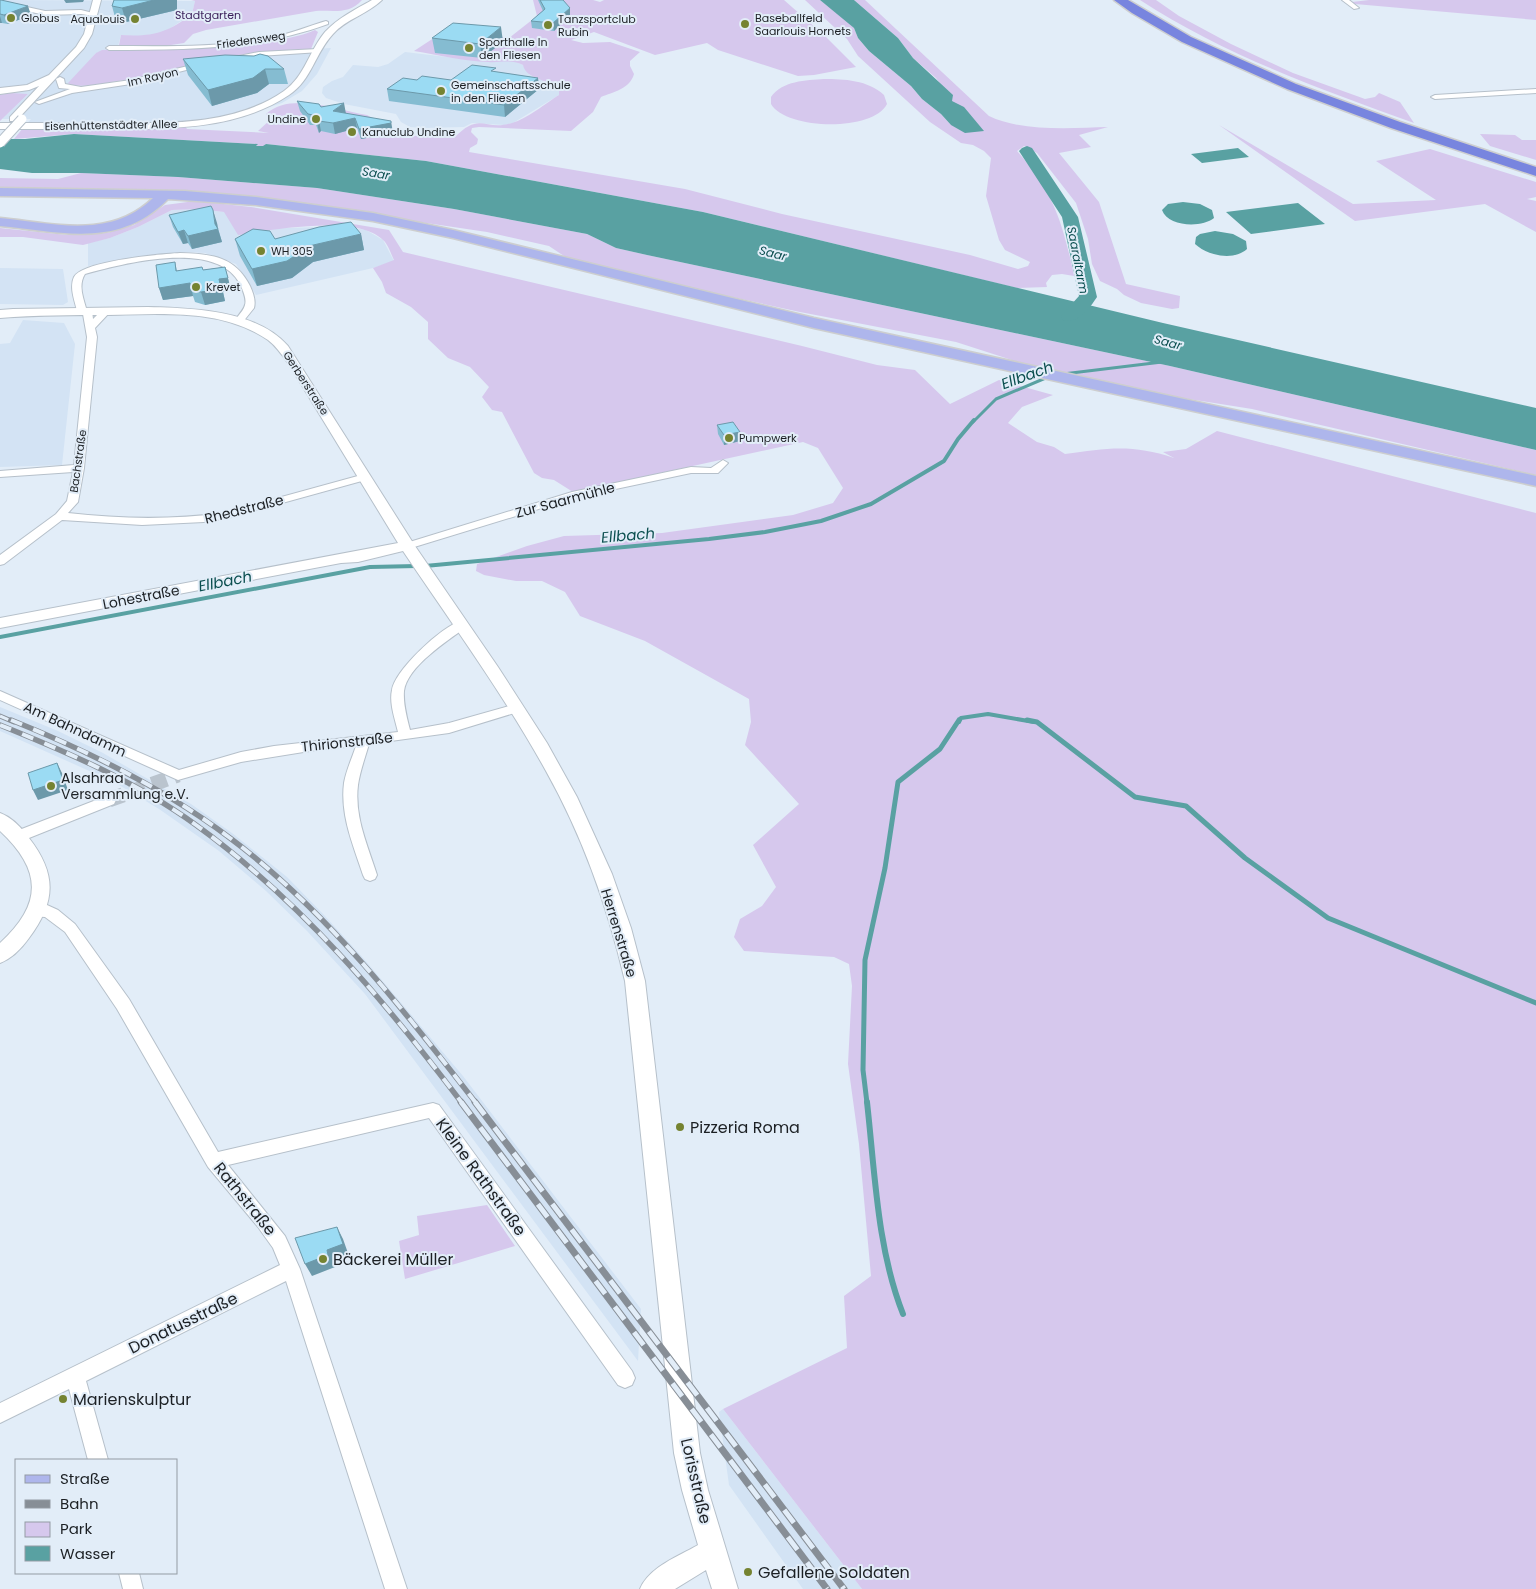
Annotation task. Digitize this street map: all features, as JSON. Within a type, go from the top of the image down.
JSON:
[{"type":"highway","points":[[1120,0],[1193,42],[1285,84],[1384,122],[1536,172]]},
{"type":"highway","points":[[1130,0],[1202,41],[1284,78],[1389,118],[1536,167]]},
{"type":"main road","points":[[0,192],[165,194],[281,204],[416,225],[805,321],[1536,482]]},
{"type":"main road","points":[[116,193],[134,201],[137,213]]},
{"type":"main road","points":[[0,222],[85,231],[115,227],[137,213],[151,194]]},
{"type":"main road","points":[[137,213],[144,213],[165,194]]},
{"type":"street","name":"Eisenhüttenstädter Allee","points":[[0,126],[158,126],[231,116],[265,104],[288,92],[306,74],[334,28],[378,0]]},
{"type":"street","points":[[1345,0],[1356,8]]},
{"type":"street","points":[[65,12],[81,9],[100,2]]},
{"type":"street","points":[[0,91],[37,85],[60,75],[84,42],[100,2]]},
{"type":"street","points":[[0,134],[18,119],[89,46],[95,33],[100,2]]},
{"type":"street","points":[[0,3],[46,13],[94,14]]},
{"type":"street","name":"Friedensweg","points":[[109,48],[174,48],[235,44],[281,37],[326,23]]},
{"type":"street","points":[[174,48],[175,59],[188,69]]},
{"type":"street","name":"Im Rayon","points":[[39,98],[86,88],[131,82],[234,58],[319,51]]},
{"type":"street","name":"Im Rayon","points":[[279,53],[319,51]]},
{"type":"street","name":"Im Rayon","points":[[60,75],[62,86],[86,88]]},
{"type":"street","points":[[0,91],[27,91],[39,98]]},
{"type":"street","points":[[1435,97],[1536,92]]},
{"type":"street","points":[[0,143],[18,119]]},
{"type":"street","name":"Bachstraße","points":[[0,561],[60,516],[72,502],[79,468],[92,327],[88,322],[75,282],[77,277],[82,272],[169,255],[199,255],[221,260],[232,267],[238,274],[252,305],[250,312],[239,321]]},
{"type":"street","points":[[92,327],[106,311]]},
{"type":"street","name":"Gerberstraße","points":[[0,312],[188,312],[239,321],[270,336],[283,347],[420,566]]},
{"type":"street","name":"Zur Saarmühle","points":[[404,541],[576,494],[690,470],[714,471],[723,463]]},
{"type":"street","points":[[0,474],[79,468]]},
{"type":"street","name":"Rhedstraße","points":[[60,516],[94,520],[150,522],[202,520],[224,516],[365,477]]},
{"type":"street","name":"Lohestraße","points":[[0,623],[341,558],[358,557],[404,541]]},
{"type":"street","name":"Herrenstraße","points":[[420,566],[516,708],[555,772],[576,814],[622,929],[635,981],[675,1341]]},
{"type":"street","points":[[405,736],[398,702],[401,679],[436,645],[461,625]]},
{"type":"street","name":"Am Bahndamm","points":[[0,695],[178,775]]},
{"type":"street","name":"Thirionstraße","points":[[178,775],[241,757],[316,744],[405,736],[449,728],[516,708]]},
{"type":"street","points":[[364,740],[351,783],[349,798],[350,811],[370,875]]},
{"type":"street","points":[[19,836],[109,800]]},
{"type":"street","points":[[0,820],[19,836],[31,853],[41,879],[42,896],[38,912],[28,929],[0,955]]},
{"type":"street","name":"Rathstraße","points":[[38,912],[53,914],[70,928],[123,1004],[214,1161],[279,1242],[291,1269],[396,1589]]},
{"type":"street","name":"Kleine Rathstraße","points":[[214,1161],[433,1110],[625,1378]]},
{"type":"street","name":"Donatusstraße","points":[[0,1413],[291,1269]]},
{"type":"street","name":"Lorisstraße","points":[[675,1341],[687,1453],[695,1490],[714,1551],[722,1588]]},
{"type":"street","points":[[75,1376],[98,1459]]},
{"type":"street","points":[[653,1589],[667,1578],[714,1551]]},
{"type":"shaded area","points":[[0,0],[195,1],[192,14],[163,33],[144,37],[121,35],[117,50],[96,53],[85,66],[77,86],[136,79],[231,56],[266,51],[331,48],[317,74],[302,91],[282,103],[234,118],[173,127],[131,129],[23,128],[31,119],[2,119],[28,94],[0,95]]},
{"type":"shaded area","name":"Gemeinschaftsschule in den Fliesen","points":[[405,52],[489,62],[503,60],[516,62],[523,65],[530,75],[553,83],[559,88],[559,95],[513,123],[504,125],[472,123],[464,127],[423,128],[410,127],[401,122],[396,114],[344,104],[326,98],[322,93],[323,87],[343,77],[353,65],[378,67],[388,64]]},
{"type":"shaded area","points":[[199,209],[224,212],[291,228],[343,226],[366,230],[383,240],[394,261],[373,268],[256,295],[236,264],[205,253],[186,252],[147,256],[88,266],[88,243],[110,238],[138,227],[172,210]]},
{"type":"shaded area","points":[[0,268],[63,269],[68,302],[63,305],[0,304]]},
{"type":"shaded area","points":[[23,320],[64,323],[75,344],[62,465],[0,467],[0,344],[10,343]]},
{"type":"shaded area","points":[[0,707],[58,731],[103,753],[191,804],[232,833],[287,877],[364,959],[463,1076],[641,1309],[638,1361],[365,994],[307,931],[266,891],[219,851],[159,809],[114,782],[0,731]]},
{"type":"shaded area","points":[[723,1409],[862,1589],[803,1589],[729,1485],[719,1412]]},
{"type":"green space","name":"Stadtgarten","points":[[191,0],[362,0],[357,5],[346,10],[316,11],[206,30],[193,34],[184,43],[171,45],[119,45],[121,35],[150,34],[175,26],[192,14],[195,1]]},
{"type":"green space","points":[[533,0],[593,0],[600,2],[604,0],[784,0],[826,37],[856,67],[798,76],[718,50],[707,43],[655,55],[594,32],[571,40],[583,43],[610,42],[640,52],[630,61],[634,74],[625,87],[601,97],[593,112],[571,131],[472,128],[471,132],[478,139],[477,144],[470,148],[469,152],[685,189],[782,214],[970,255],[1018,269],[1028,266],[1030,262],[1005,250],[999,240],[986,196],[991,158],[984,151],[973,145],[961,143],[930,122],[858,56],[847,39],[805,0],[820,0],[842,17],[854,28],[858,38],[869,51],[911,86],[922,99],[941,114],[951,125],[952,101],[936,78],[913,58],[898,38],[854,0],[865,0],[989,116],[1016,125],[1032,127],[1108,127],[1079,135],[1091,147],[1059,153],[1099,202],[1126,284],[1180,296],[1179,308],[1172,309],[1141,303],[1100,281],[1092,264],[1088,239],[1076,203],[1037,153],[1024,146],[1017,151],[1039,180],[1054,206],[1060,220],[1074,276],[1052,275],[1046,283],[1047,287],[1017,288],[703,212],[426,161],[266,144],[264,146],[256,146],[257,144],[74,134],[14,139],[23,128],[131,129],[185,126],[187,129],[269,133],[258,131],[270,120],[266,114],[276,107],[301,103],[329,106],[367,115],[396,133],[412,136],[454,138],[463,130],[477,123],[503,125],[512,123],[559,95],[559,88],[528,73],[523,65],[518,63],[470,60],[414,51],[446,30],[509,38],[537,16]]},
{"type":"green space","points":[[1140,0],[1156,0],[1179,16],[1231,44],[1293,73],[1365,99],[1375,97],[1379,93],[1400,102],[1414,123],[1308,84],[1239,54],[1172,20]]},
{"type":"green space","points":[[1369,0],[1536,0],[1536,20],[1355,4],[1352,2]]},
{"type":"green space","points":[[315,30],[318,32],[311,49],[272,51],[234,56],[96,85],[75,86],[68,83],[96,53],[102,50],[205,48],[246,45],[291,38]]},
{"type":"green space","points":[[824,79],[848,80],[871,86],[884,95],[887,104],[879,113],[865,119],[848,123],[829,124],[793,119],[780,113],[771,104],[771,97],[781,88],[795,82]]},
{"type":"green space","points":[[11,93],[28,94],[0,121],[0,95]]},
{"type":"green space","points":[[1219,125],[1353,204],[1436,200],[1376,161],[1430,149],[1536,182],[1536,197],[1527,199],[1536,201],[1536,232],[1485,204],[1355,221]]},
{"type":"green space","points":[[1480,134],[1515,135],[1522,140],[1536,140],[1536,160],[1490,146]]},
{"type":"green space","points":[[81,173],[178,177],[317,188],[454,209],[587,234],[616,248],[1170,366],[1536,450],[1536,475],[1252,409],[1151,393],[1038,366],[1030,366],[956,342],[800,312],[573,262],[549,246],[487,232],[250,197],[182,191],[0,189],[0,178],[58,179]]},
{"type":"green space","points":[[195,201],[251,207],[389,230],[403,252],[877,365],[915,370],[950,404],[999,380],[1053,395],[1022,407],[1008,423],[1037,442],[1054,447],[1065,454],[1120,448],[1146,451],[1174,458],[1163,452],[1186,449],[1217,431],[1536,513],[1536,1589],[862,1589],[723,1409],[847,1348],[844,1296],[871,1276],[859,1144],[848,1064],[852,986],[849,964],[834,957],[744,951],[734,937],[740,919],[762,906],[776,887],[753,845],[799,804],[745,745],[751,722],[749,699],[645,641],[580,616],[565,592],[542,581],[516,581],[484,575],[476,571],[477,564],[527,546],[564,536],[662,533],[793,515],[833,503],[843,488],[818,448],[803,442],[573,492],[554,480],[542,478],[534,473],[502,412],[492,410],[482,397],[489,387],[470,367],[448,358],[428,339],[428,322],[411,307],[386,293],[382,282],[373,268],[394,260],[385,242],[371,232],[354,228],[313,226],[238,235],[224,212],[199,209],[172,210],[138,227],[110,238],[83,245],[23,237],[0,237],[0,228],[67,235],[107,233],[134,225],[165,205]]},
{"type":"green space","points":[[487,1205],[515,1246],[405,1279],[399,1241],[419,1235],[417,1216]]},
{"type":"water","points":[[820,0],[854,0],[898,38],[913,58],[953,95],[952,101],[964,107],[984,131],[965,133],[951,125],[941,114],[922,99],[911,86],[869,51],[858,38],[854,28]]},
{"type":"water","name":"Saar","points":[[74,134],[258,144],[256,146],[266,144],[426,161],[703,212],[1163,323],[1536,408],[1536,450],[1170,366],[616,248],[587,234],[454,209],[317,188],[178,177],[32,173],[0,169],[0,139],[25,139]]},
{"type":"water","points":[[1238,148],[1249,157],[1202,163],[1191,154]]},
{"type":"water","points":[[1183,202],[1200,204],[1212,210],[1214,218],[1202,223],[1186,224],[1178,223],[1165,216],[1162,210],[1168,204]]},
{"type":"water","points":[[1298,203],[1325,224],[1251,234],[1226,212]]},
{"type":"water","points":[[1215,231],[1233,234],[1246,241],[1247,249],[1235,255],[1221,256],[1207,252],[1195,244],[1196,237],[1200,234]]},
{"type":"building","points":[[0,0],[28,6],[4,15],[0,14]]},
{"type":"building","points":[[114,0],[154,0],[122,8],[112,6]]},
{"type":"building","points":[[540,0],[563,0],[570,8],[553,23],[531,21],[545,9]]},
{"type":"building","points":[[453,23],[501,27],[480,44],[432,38]]},
{"type":"building","points":[[260,54],[268,56],[284,69],[265,69],[253,78],[208,90],[183,59],[225,55],[254,56]]},
{"type":"building","points":[[472,65],[496,68],[491,71],[538,78],[504,105],[387,89],[403,78],[417,80],[422,76],[451,80]]},
{"type":"building","points":[[297,101],[319,104],[321,107],[344,103],[333,111],[391,121],[391,123],[359,129],[355,118],[333,123],[317,122],[313,115],[308,114]]},
{"type":"building","points":[[211,206],[218,229],[188,236],[184,230],[178,232],[169,215]]},
{"type":"building","points":[[351,222],[361,234],[309,246],[287,261],[252,269],[235,239],[253,229],[270,231],[275,239],[319,227]]},
{"type":"building","points":[[175,262],[176,271],[202,267],[203,270],[225,267],[228,278],[219,279],[221,289],[201,292],[191,290],[190,283],[159,288],[156,265]]},
{"type":"building","points":[[733,422],[740,432],[724,435],[717,425]]},
{"type":"building","points":[[57,763],[63,780],[33,790],[28,773]]},
{"type":"building","points":[[337,1227],[343,1244],[327,1250],[328,1255],[305,1264],[295,1238]]},
{"type":"waterway","name":"Saaraltarm","points":[[1027,151],[1070,217],[1088,297],[1070,316]]},
{"type":"waterway","name":"Ellbach","points":[[1063,374],[1162,362]]},
{"type":"waterway","name":"Ellbach","points":[[973,422],[996,399],[1048,377]]},
{"type":"waterway","name":"Ellbach","points":[[425,566],[709,539],[765,532],[821,521],[871,504],[944,461],[958,439],[974,420]]},
{"type":"waterway","name":"Ellbach","points":[[0,637],[370,567],[417,566]]},
{"type":"waterway","points":[[959,722],[961,718],[988,714],[1034,722]]},
{"type":"waterway","points":[[867,1103],[863,1070],[865,960],[885,868],[898,782],[940,749],[959,720]]},
{"type":"waterway","points":[[1027,720],[1037,722],[1135,797],[1186,806],[1245,858],[1328,918],[1536,1003]]},
{"type":"waterway","points":[[867,1102],[882,1237],[894,1289],[903,1314]]},
{"type":"tunnel","points":[[109,800],[178,775]]},
{"type":"railway","points":[[0,716],[14,722]]},
{"type":"railway","points":[[11,720],[68,744],[152,787],[205,820],[265,866],[298,896],[362,962],[421,1032],[476,1103]]},
{"type":"railway","points":[[0,725],[76,757],[150,795],[196,825],[234,855],[271,886],[339,954],[402,1027],[462,1103]]},
{"type":"railway","points":[[461,1102],[827,1589]]},
{"type":"railway","points":[[475,1102],[844,1589]]},
{"type":"place","name":"Globus","points":[[11,18]]},
{"type":"place","name":"Aqualouis","points":[[135,19]]},
{"type":"place","name":"Baseballfeld Saarlouis Hornets","points":[[745,24]]},
{"type":"place","name":"Tanzsportclub Rubin","points":[[548,25]]},
{"type":"place","name":"Sporthalle In den Fliesen","points":[[469,48]]},
{"type":"place","name":"Gemeinschaftsschule in den Fliesen","points":[[441,91]]},
{"type":"place","name":"Undine","points":[[316,119]]},
{"type":"place","name":"Kanuclub Undine","points":[[352,132]]},
{"type":"place","name":"WH 305","points":[[261,251]]},
{"type":"place","name":"Krevet","points":[[196,287]]},
{"type":"place","name":"Pumpwerk","points":[[729,438]]},
{"type":"place","name":"Alsahraa Versammlung e.V.","points":[[51,786]]},
{"type":"place","name":"Pizzeria Roma","points":[[680,1127]]},
{"type":"place","name":"Bäckerei Müller","points":[[323,1259]]},
{"type":"place","name":"Marienskulptur","points":[[63,1399]]},
{"type":"place","name":"Gefallene Soldaten","points":[[748,1572]]}]
